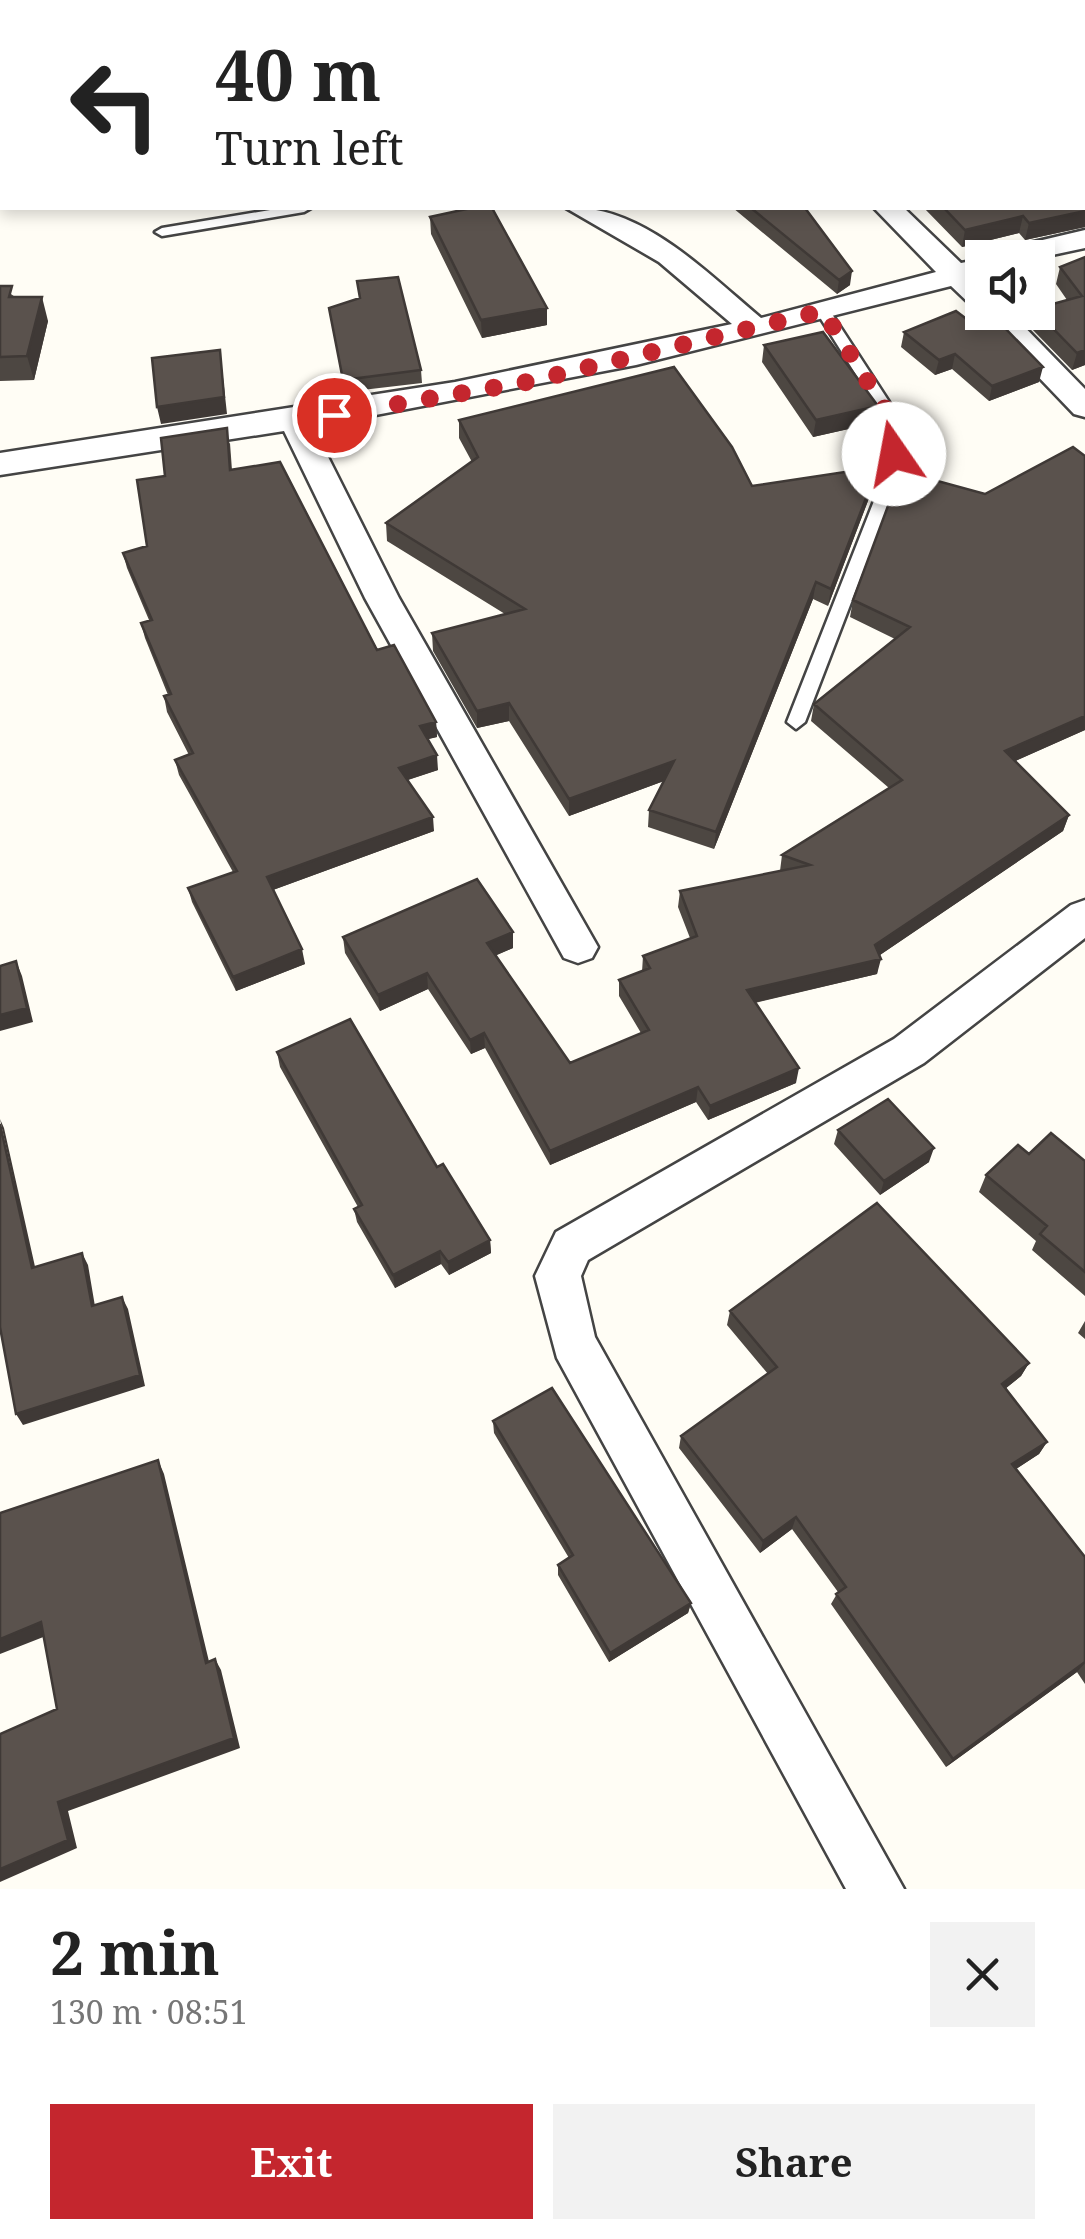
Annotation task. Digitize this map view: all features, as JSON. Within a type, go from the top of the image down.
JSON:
[{"type":"street","points":[[584,210],[668,256],[755,328]]},
{"type":"street","points":[[891,210],[965,266]]},
{"type":"street","points":[[1055,245],[1085,238]]},
{"type":"street","points":[[0,464],[295,422],[527,382],[823,311],[965,272]]},
{"type":"street","points":[[1010,330],[1085,407]]},
{"type":"street","points":[[295,422],[382,598],[578,947]]},
{"type":"street","points":[[876,1889],[573,1343],[558,1276],[572,1246],[908,1052],[1085,916]]},
{"type":"lane","points":[[162,232],[292,210]]},
{"type":"lane","points":[[796,722],[882,501],[894,454],[887,412],[823,311]]},
{"type":"building","points":[[462,210],[493,210],[547,308],[481,320],[430,217]]},
{"type":"building","points":[[753,210],[806,210],[852,271],[839,280]]},
{"type":"building","points":[[946,210],[1085,210],[1029,223],[1023,216],[965,230]]},
{"type":"building","points":[[1085,257],[1085,350],[1077,353],[1055,330],[1055,303],[1082,296],[1060,267]]},
{"type":"building","points":[[398,277],[421,370],[343,380],[329,308],[360,298],[357,281]]},
{"type":"building","points":[[0,286],[12,286],[9,297],[42,297],[27,356],[0,357]]},
{"type":"building","points":[[956,311],[965,318],[965,330],[1007,330],[1043,367],[992,386],[955,354],[939,360],[904,332]]},
{"type":"building","points":[[823,332],[878,406],[816,420],[764,345]]},
{"type":"building","points":[[220,350],[224,397],[157,407],[152,358]]},
{"type":"building","points":[[674,367],[732,447],[752,486],[878,467],[831,589],[816,582],[716,832],[649,810],[674,761],[569,799],[509,703],[477,711],[432,633],[525,609],[386,523],[478,457],[459,420]]},
{"type":"building","points":[[227,428],[230,470],[280,462],[377,650],[394,645],[436,722],[420,726],[437,755],[399,768],[433,817],[267,877],[302,949],[233,977],[188,888],[237,871],[175,760],[193,753],[164,696],[171,694],[141,623],[152,620],[123,553],[147,546],[137,480],[165,476],[161,438]]},
{"type":"building","points":[[1073,447],[1085,456],[1085,716],[1005,751],[1069,815],[875,945],[881,959],[747,990],[799,1068],[710,1106],[698,1087],[550,1151],[484,1033],[470,1040],[427,973],[378,995],[343,937],[477,879],[513,932],[487,943],[570,1063],[649,1030],[619,980],[650,968],[643,956],[697,936],[680,891],[810,865],[782,855],[902,780],[814,704],[910,627],[853,600],[901,471],[985,494]]},
{"type":"building","points":[[16,961],[27,1008],[0,1015],[0,966]]},
{"type":"building","points":[[350,1019],[437,1167],[443,1164],[490,1240],[448,1262],[440,1251],[393,1275],[354,1209],[362,1205],[277,1052]]},
{"type":"building","points":[[888,1099],[934,1148],[884,1181],[838,1130]]},
{"type":"building","points":[[0,1124],[32,1268],[82,1253],[92,1306],[122,1297],[140,1375],[16,1414],[0,1327]]},
{"type":"building","points":[[1051,1133],[1085,1161],[1085,1272],[1040,1234],[1047,1226],[986,1175],[1018,1145],[1029,1154]]},
{"type":"building","points":[[877,1203],[1029,1363],[1002,1384],[1047,1442],[1012,1464],[1085,1557],[1085,1662],[953,1759],[836,1594],[846,1587],[796,1517],[763,1541],[681,1436],[777,1367],[730,1311]]},
{"type":"building","points":[[552,1388],[691,1603],[610,1653],[558,1565],[573,1555],[493,1421]]},
{"type":"building","points":[[158,1460],[206,1663],[215,1659],[234,1738],[58,1802],[68,1840],[0,1869],[0,1734],[57,1709],[41,1622],[0,1639],[0,1513]]},
{"type":"route","points":[[334,415],[527,382],[823,311],[887,412],[894,454]]}]
